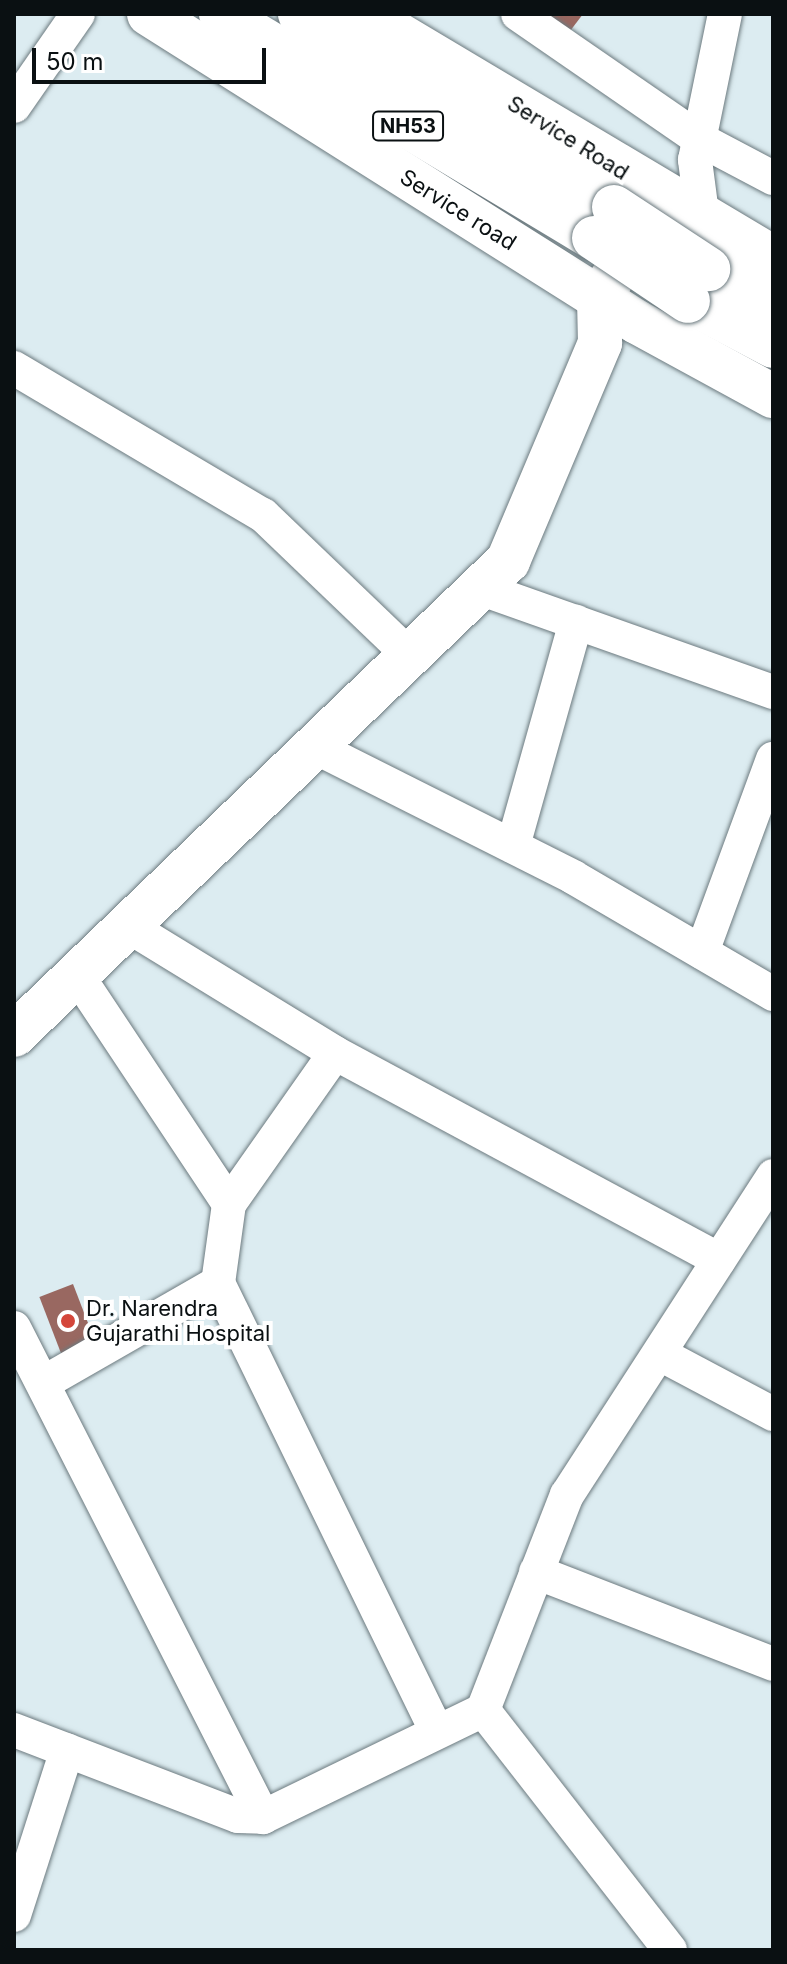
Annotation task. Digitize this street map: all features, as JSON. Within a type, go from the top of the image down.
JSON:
[{"type":"main road","name":"Service road","points":[[149,14],[637,322],[773,396]]},
{"type":"main road","name":"NH53","points":[[221,14],[604,222]]},
{"type":"main road","name":"NH53","points":[[300,14],[698,285],[773,346]]},
{"type":"main road","name":"Service Road","points":[[364,14],[689,201],[773,258]]},
{"type":"main road","points":[[14,1035],[508,561],[600,343],[599,298],[689,201]]},
{"type":"main road","points":[[600,343],[637,322],[689,201]]},
{"type":"main road","name":"NH53","points":[[698,285],[773,304]]},
{"type":"street","points":[[14,106],[78,14]]},
{"type":"street","points":[[518,14],[699,139],[773,178]]},
{"type":"street","points":[[689,201],[725,14]]},
{"type":"street","points":[[14,368],[263,515],[409,655]]},
{"type":"street","points":[[479,588],[773,692]]},
{"type":"street","points":[[513,846],[576,622]]},
{"type":"street","points":[[315,747],[513,846],[773,994]]},
{"type":"street","points":[[702,952],[773,759]]},
{"type":"street","points":[[128,926],[335,1053],[719,1260]]},
{"type":"street","points":[[77,975],[229,1204]]},
{"type":"street","points":[[335,1053],[229,1204],[218,1283],[436,1730]]},
{"type":"street","points":[[14,1730],[238,1816],[263,1817],[436,1730],[483,1710],[567,1495],[773,1176]]},
{"type":"street","points":[[45,1382],[218,1283]]},
{"type":"street","points":[[14,1328],[45,1382],[263,1817]]},
{"type":"street","points":[[660,1354],[773,1414]]},
{"type":"street","points":[[536,1572],[773,1664]]},
{"type":"street","points":[[483,1710],[670,1950]]},
{"type":"street","points":[[14,1915],[67,1750]]},
{"type":"building","points":[[531,14],[583,14],[564,39]]},
{"type":"building","points":[[73,1284],[97,1346],[63,1359],[39,1297]]},
{"type":"place","name":"Dr. Narendra Gujarathi Hospital","points":[[68,1321]]}]
